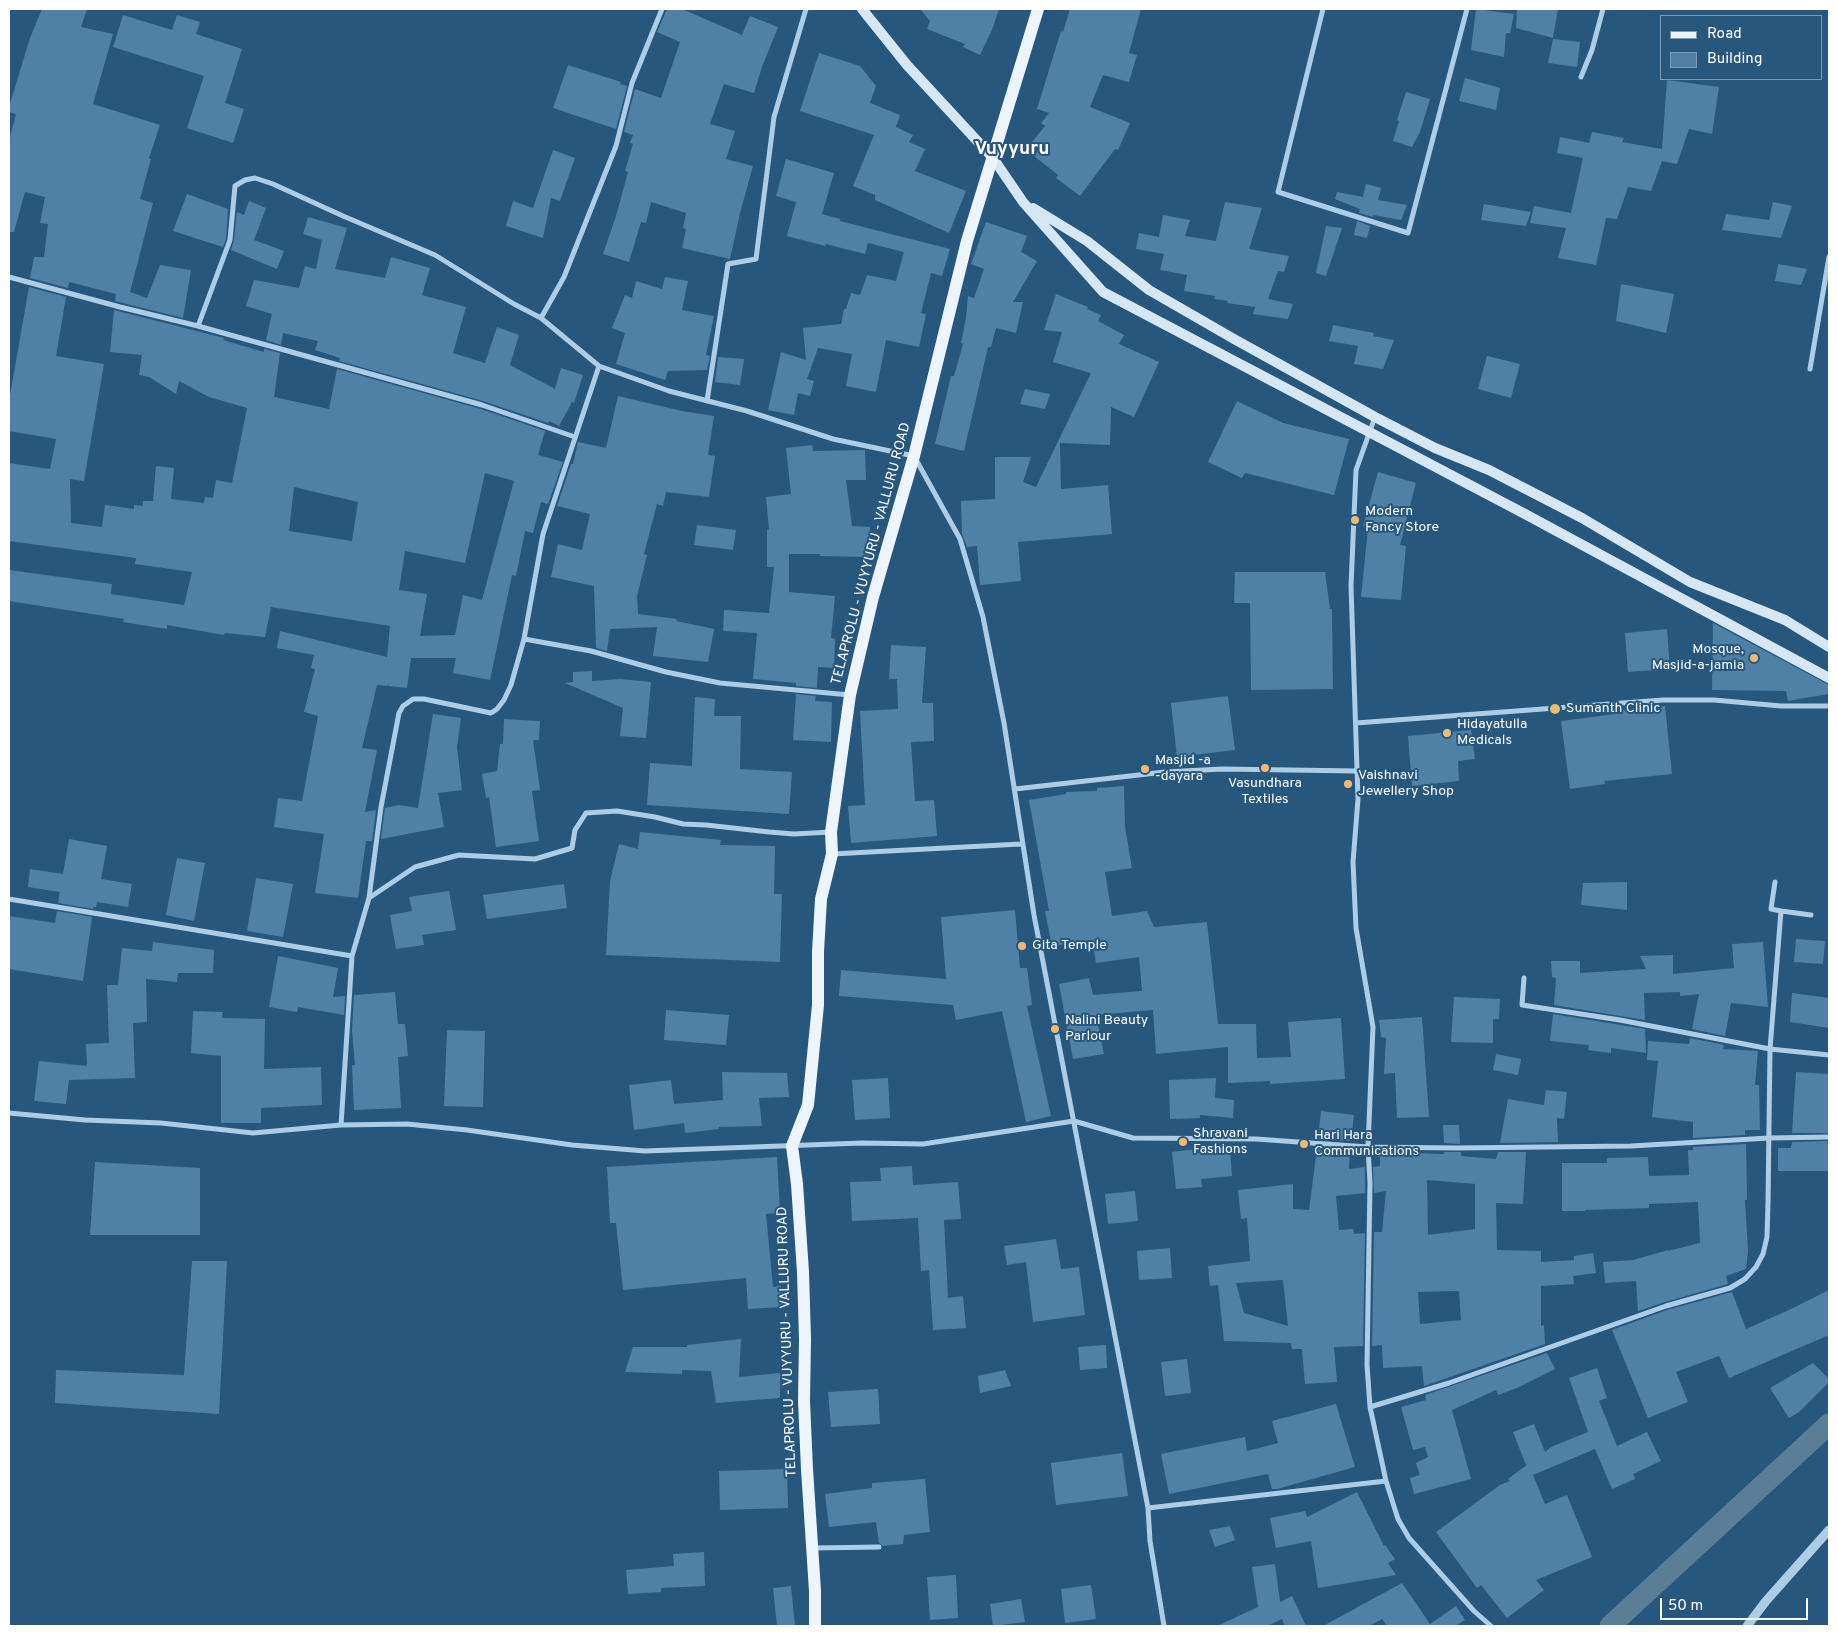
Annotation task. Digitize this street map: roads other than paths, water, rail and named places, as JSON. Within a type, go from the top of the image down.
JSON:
[{"type":"main road","points":[[862,9],[907,65],[993,158],[1023,202],[1103,292],[1525,514],[1829,678]]},
{"type":"main road","name":"TELAPROLU - VUYYURU - VALLURU ROAD","points":[[815,1626],[813,1548],[805,1430],[806,1339],[803,1272],[792,1146],[808,1105],[818,1004],[821,899],[832,854],[831,832],[850,695],[873,597],[914,456],[967,241],[1038,9]]},
{"type":"main road","points":[[1023,202],[1087,240],[1149,290],[1375,417],[1435,448],[1489,470],[1582,518],[1690,582],[1785,620],[1829,647]]},
{"type":"street","points":[[541,318],[564,278],[616,146],[632,83],[662,9]]},
{"type":"street","points":[[707,401],[728,264],[756,259],[774,117],[806,9]]},
{"type":"street","points":[[1323,9],[1278,192],[1408,233],[1467,9]]},
{"type":"street","points":[[1581,77],[1592,50],[1603,9]]},
{"type":"street","points":[[198,326],[230,240],[235,186],[245,180],[255,178],[273,184],[342,216],[435,255],[514,304],[541,318],[599,366],[669,391],[746,411],[832,439],[914,456],[960,539],[983,617],[996,676],[1022,844],[1148,1508],[1150,1541],[1164,1626]]},
{"type":"street","points":[[1810,369],[1829,257]]},
{"type":"street","points":[[9,277],[198,326],[482,405],[575,437]]},
{"type":"street","points":[[341,1125],[352,956],[368,898],[381,807],[399,713],[403,706],[413,699],[424,699],[490,713],[497,709],[504,700],[511,685],[524,639],[542,534],[599,366]]},
{"type":"street","points":[[1375,417],[1356,470],[1351,586],[1358,799],[1353,862],[1356,928],[1373,1027],[1368,1147],[1370,1183],[1367,1365],[1370,1407],[1386,1481],[1398,1520],[1409,1538],[1474,1611],[1491,1626]]},
{"type":"street","points":[[524,639],[591,651],[666,672],[720,683],[850,695]]},
{"type":"street","points":[[1356,724],[1663,700],[1714,700],[1781,706],[1829,706]]},
{"type":"street","points":[[1015,789],[1156,773],[1212,770],[1357,771]]},
{"type":"street","points":[[368,898],[415,867],[459,855],[535,860],[572,848],[574,830],[586,813],[617,812],[655,817],[683,824],[794,834],[831,832]]},
{"type":"street","points":[[832,854],[1022,844]]},
{"type":"street","points":[[1775,882],[1771,909],[1811,915]]},
{"type":"street","points":[[9,899],[352,956]]},
{"type":"street","points":[[1370,1407],[1449,1383],[1666,1306],[1730,1288],[1745,1279],[1756,1267],[1763,1254],[1766,1237],[1770,1049],[1781,911]]},
{"type":"street","points":[[1524,978],[1522,1005],[1620,1020],[1770,1049],[1829,1055]]},
{"type":"street","points":[[9,1113],[85,1120],[161,1123],[253,1132],[341,1125],[407,1124],[467,1130],[572,1146],[645,1151],[862,1143],[924,1144],[1074,1121],[1133,1138],[1256,1139],[1368,1147],[1622,1146],[1829,1136]]},
{"type":"street","points":[[1148,1508],[1386,1481]]},
{"type":"street","points":[[1747,1626],[1766,1601],[1829,1530]]},
{"type":"street","points":[[813,1548],[879,1547]]},
{"type":"waterway","points":[[1610,1626],[1829,1424]]},
{"type":"place","name":"Modern Fancy Store","points":[[1355,520]]},
{"type":"place","name":"Mosque, Masjid-a-jamia","points":[[1754,658]]},
{"type":"place","name":"Sumanth Clinic","points":[[1555,709]]},
{"type":"place","name":"Hidayatulla Medicals","points":[[1447,733]]},
{"type":"place","name":"Vasundhara Textiles","points":[[1265,768]]},
{"type":"place","name":"Masjid -a -dayara","points":[[1145,769]]},
{"type":"place","name":"Vaishnavi Jewellery Shop","points":[[1348,784]]},
{"type":"place","name":"Gita Temple","points":[[1022,946]]},
{"type":"place","name":"Nalini Beauty Parlour","points":[[1055,1029]]},
{"type":"place","name":"Shravani Fashions","points":[[1183,1142]]},
{"type":"place","name":"Hari Hara Communications","points":[[1304,1144]]},
{"type":"district","name":"Vuyyuru","points":[[1012,150]]}]
